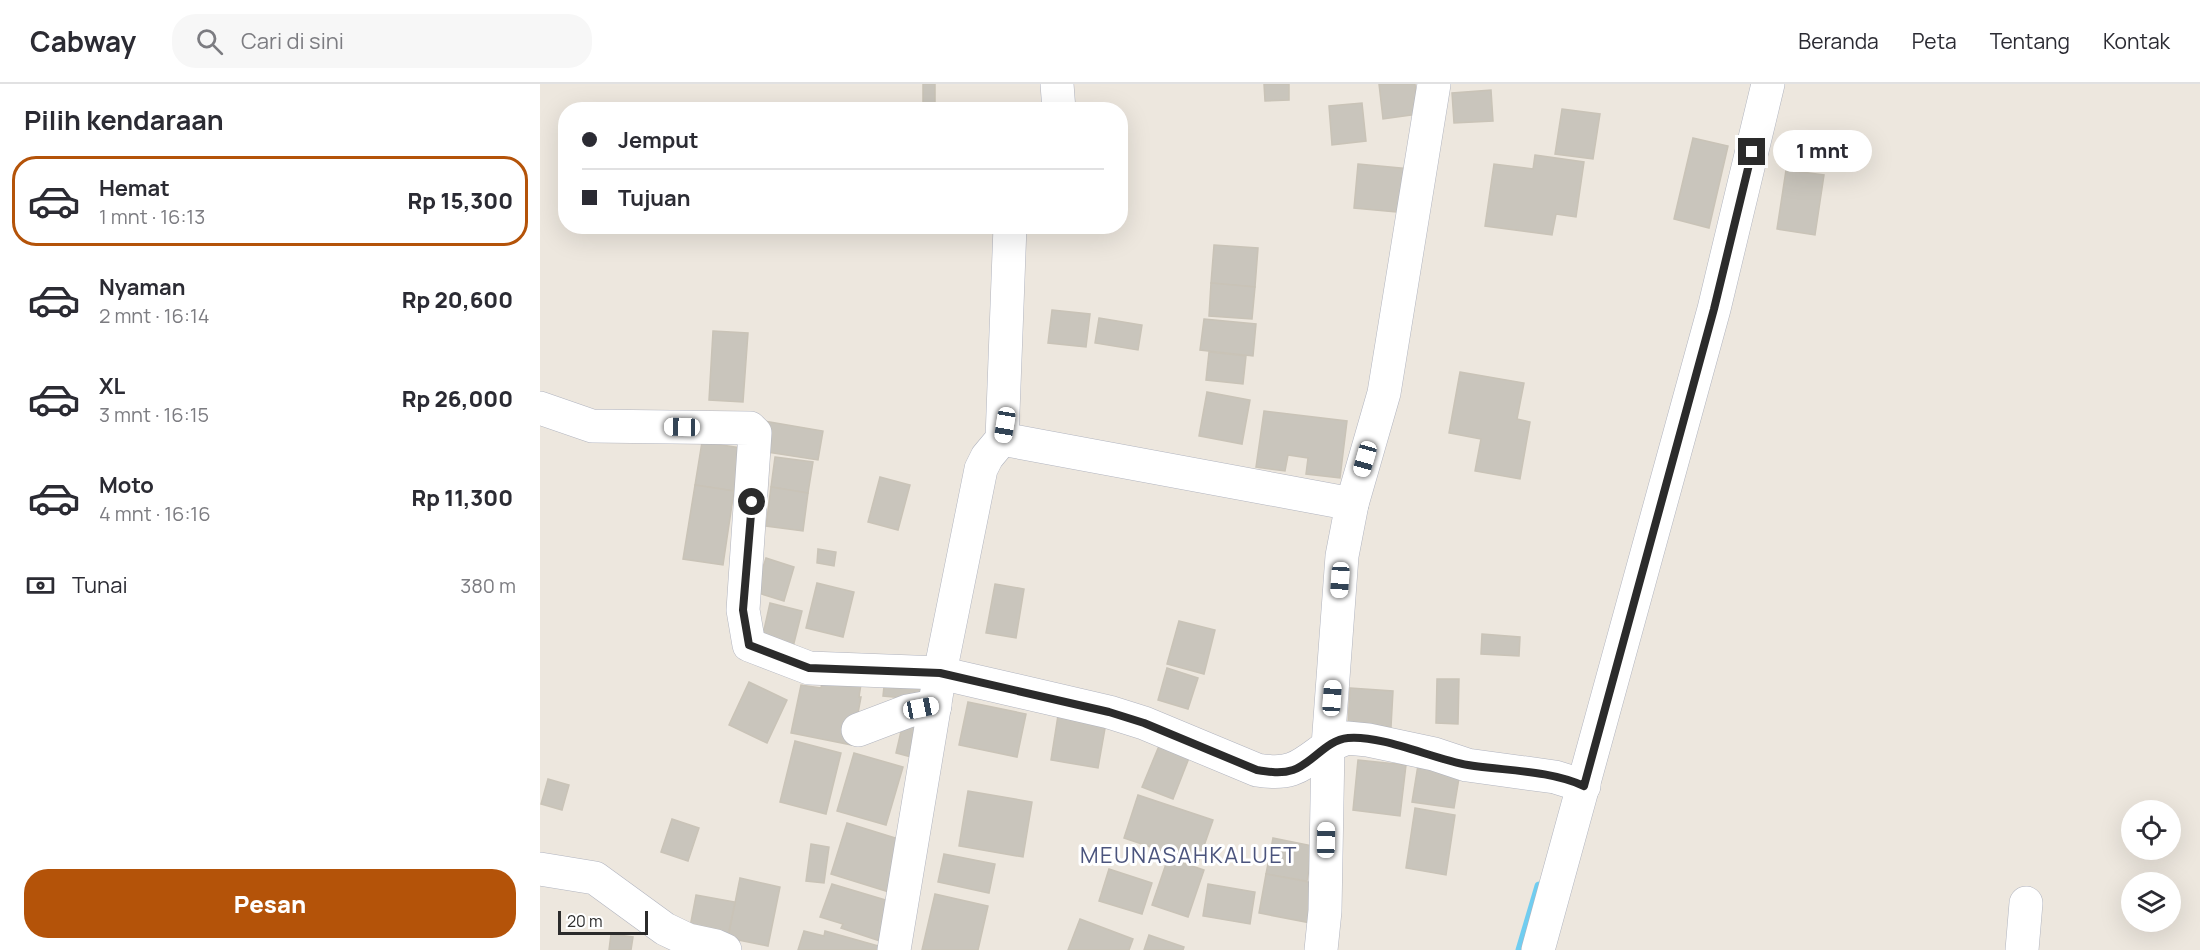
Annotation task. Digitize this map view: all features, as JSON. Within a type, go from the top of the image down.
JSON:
[{"type":"street","points":[[1057,84],[1058,102]]},
{"type":"street","points":[[1322,950],[1325,911],[1328,746],[1342,556],[1352,504],[1384,393],[1434,84]]},
{"type":"street","points":[[1538,950],[1572,782],[1714,309],[1768,84]]},
{"type":"street","points":[[894,950],[940,673],[981,469],[1002,439],[1005,425],[1010,234]]},
{"type":"street","points":[[540,408],[592,426],[750,428],[757,438],[743,610],[749,645],[809,668],[940,673],[1109,712],[1144,723],[1257,770],[1276,773],[1294,770],[1328,746],[1347,738],[1368,740],[1434,754],[1467,765],[1572,782]]},
{"type":"street","points":[[1002,439],[1352,504]]},
{"type":"street","points":[[858,730],[908,711],[935,706]]},
{"type":"street","points":[[540,869],[595,878],[665,929],[688,940],[725,950]]},
{"type":"street","points":[[2022,950],[2026,903]]},
{"type":"building","points":[[923,84],[935,84],[935,102],[923,102]]},
{"type":"building","points":[[1264,84],[1289,84],[1289,100],[1265,101]]},
{"type":"building","points":[[1379,84],[1415,84],[1418,114],[1383,119]]},
{"type":"building","points":[[1491,90],[1493,121],[1454,123],[1452,93]]},
{"type":"building","points":[[1362,103],[1366,141],[1332,145],[1329,106]]},
{"type":"building","points":[[1562,109],[1600,114],[1593,159],[1555,154]]},
{"type":"building","points":[[1693,138],[1728,146],[1709,228],[1674,219]]},
{"type":"building","points":[[1535,155],[1584,162],[1576,217],[1556,214],[1552,235],[1485,226],[1494,164],[1533,169]]},
{"type":"building","points":[[1358,164],[1411,169],[1407,213],[1354,208]]},
{"type":"building","points":[[1786,170],[1824,175],[1815,235],[1777,229]]},
{"type":"building","points":[[1214,245],[1258,248],[1255,287],[1211,283]]},
{"type":"building","points":[[1211,283],[1255,287],[1252,319],[1209,316]]},
{"type":"building","points":[[1052,310],[1090,314],[1086,347],[1048,343]]},
{"type":"building","points":[[1099,318],[1142,325],[1138,350],[1095,343]]},
{"type":"building","points":[[1204,319],[1256,324],[1253,356],[1200,350]]},
{"type":"building","points":[[713,331],[748,333],[743,402],[709,400]]},
{"type":"building","points":[[1209,352],[1246,356],[1243,384],[1206,380]]},
{"type":"building","points":[[1460,372],[1524,383],[1517,419],[1530,422],[1520,479],[1475,471],[1481,439],[1449,433]]},
{"type":"building","points":[[1207,392],[1250,400],[1242,444],[1199,436]]},
{"type":"building","points":[[1264,411],[1347,421],[1340,478],[1306,474],[1308,458],[1288,455],[1285,471],[1256,467]]},
{"type":"building","points":[[764,421],[823,431],[818,460],[760,451]]},
{"type":"building","points":[[702,442],[741,448],[734,491],[695,485]]},
{"type":"building","points":[[775,457],[813,462],[808,493],[771,487]]},
{"type":"building","points":[[880,477],[910,485],[898,530],[868,522]]},
{"type":"building","points":[[695,485],[734,491],[723,565],[683,559]]},
{"type":"building","points":[[771,487],[808,493],[803,531],[766,526]]},
{"type":"building","points":[[818,549],[836,552],[834,566],[817,563]]},
{"type":"building","points":[[766,558],[794,567],[784,601],[755,592]]},
{"type":"building","points":[[817,583],[854,592],[843,637],[806,628]]},
{"type":"building","points":[[995,584],[1024,589],[1016,638],[986,633]]},
{"type":"building","points":[[770,603],[802,611],[792,651],[761,643]]},
{"type":"building","points":[[1179,621],[1215,630],[1204,674],[1167,664]]},
{"type":"building","points":[[1482,634],[1520,637],[1519,656],[1481,654]]},
{"type":"building","points":[[1167,668],[1198,678],[1188,709],[1158,700]]},
{"type":"building","points":[[823,676],[861,684],[859,697],[861,697],[852,745],[791,733],[801,685],[821,688]]},
{"type":"building","points":[[885,677],[929,682],[926,700],[883,696]]},
{"type":"building","points":[[1437,679],[1459,679],[1458,724],[1436,723]]},
{"type":"building","points":[[749,682],[787,700],[767,743],[729,725]]},
{"type":"building","points":[[1350,688],[1393,691],[1391,727],[1348,724]]},
{"type":"building","points":[[968,702],[1026,714],[1017,757],[959,745]]},
{"type":"building","points":[[1059,709],[1107,717],[1098,768],[1051,760]]},
{"type":"building","points":[[905,714],[928,718],[919,759],[896,753]]},
{"type":"building","points":[[795,741],[841,753],[826,814],[780,802]]},
{"type":"building","points":[[1159,746],[1189,758],[1173,799],[1142,787]]},
{"type":"building","points":[[854,753],[903,767],[886,825],[837,811]]},
{"type":"building","points":[[1358,760],[1406,765],[1400,816],[1353,810]]},
{"type":"building","points":[[1418,765],[1460,772],[1454,808],[1412,802]]},
{"type":"building","points":[[548,779],[569,785],[562,810],[541,804]]},
{"type":"building","points":[[968,791],[1032,802],[1023,857],[959,846]]},
{"type":"building","points":[[1138,795],[1213,820],[1198,863],[1124,838]]},
{"type":"building","points":[[1415,808],[1455,815],[1446,875],[1406,868]]},
{"type":"building","points":[[672,819],[699,828],[688,861],[661,852]]},
{"type":"building","points":[[847,823],[905,841],[889,892],[831,874]]},
{"type":"building","points":[[1273,838],[1313,846],[1307,881],[1266,874]]},
{"type":"building","points":[[811,844],[829,847],[824,883],[806,881]]},
{"type":"building","points":[[944,854],[995,864],[989,893],[938,882]]},
{"type":"building","points":[[1168,858],[1204,870],[1188,917],[1152,905]]},
{"type":"building","points":[[1109,869],[1152,883],[1142,914],[1099,901]]},
{"type":"building","points":[[1266,874],[1319,884],[1311,923],[1259,913]]},
{"type":"building","points":[[740,878],[780,887],[768,946],[728,938]]},
{"type":"building","points":[[832,884],[899,904],[886,943],[841,928],[843,924],[820,917]]},
{"type":"building","points":[[1208,884],[1255,892],[1250,924],[1203,916]]},
{"type":"building","points":[[935,894],[988,906],[978,950],[922,950]]},
{"type":"building","points":[[696,895],[735,902],[726,945],[688,938]]},
{"type":"building","points":[[1080,919],[1133,939],[1129,950],[1068,950]]},
{"type":"building","points":[[804,931],[824,936],[825,931],[882,947],[881,950],[798,950]]},
{"type":"building","points":[[611,934],[633,937],[631,950],[609,950]]},
{"type":"building","points":[[1149,935],[1184,947],[1183,950],[1144,950]]},
{"type":"waterway","points":[[1520,950],[1539,886]]},
{"type":"district","name":"MEUNASAHKALUET","points":[[1189,855]]},
{"type":"route","points":[[752,502],[743,610],[749,645],[809,668],[940,673],[1109,712],[1144,723],[1257,770],[1276,773],[1294,770],[1328,746],[1347,738],[1368,740],[1434,754],[1467,765],[1555,777],[1584,786],[1714,309],[1752,152]]}]
